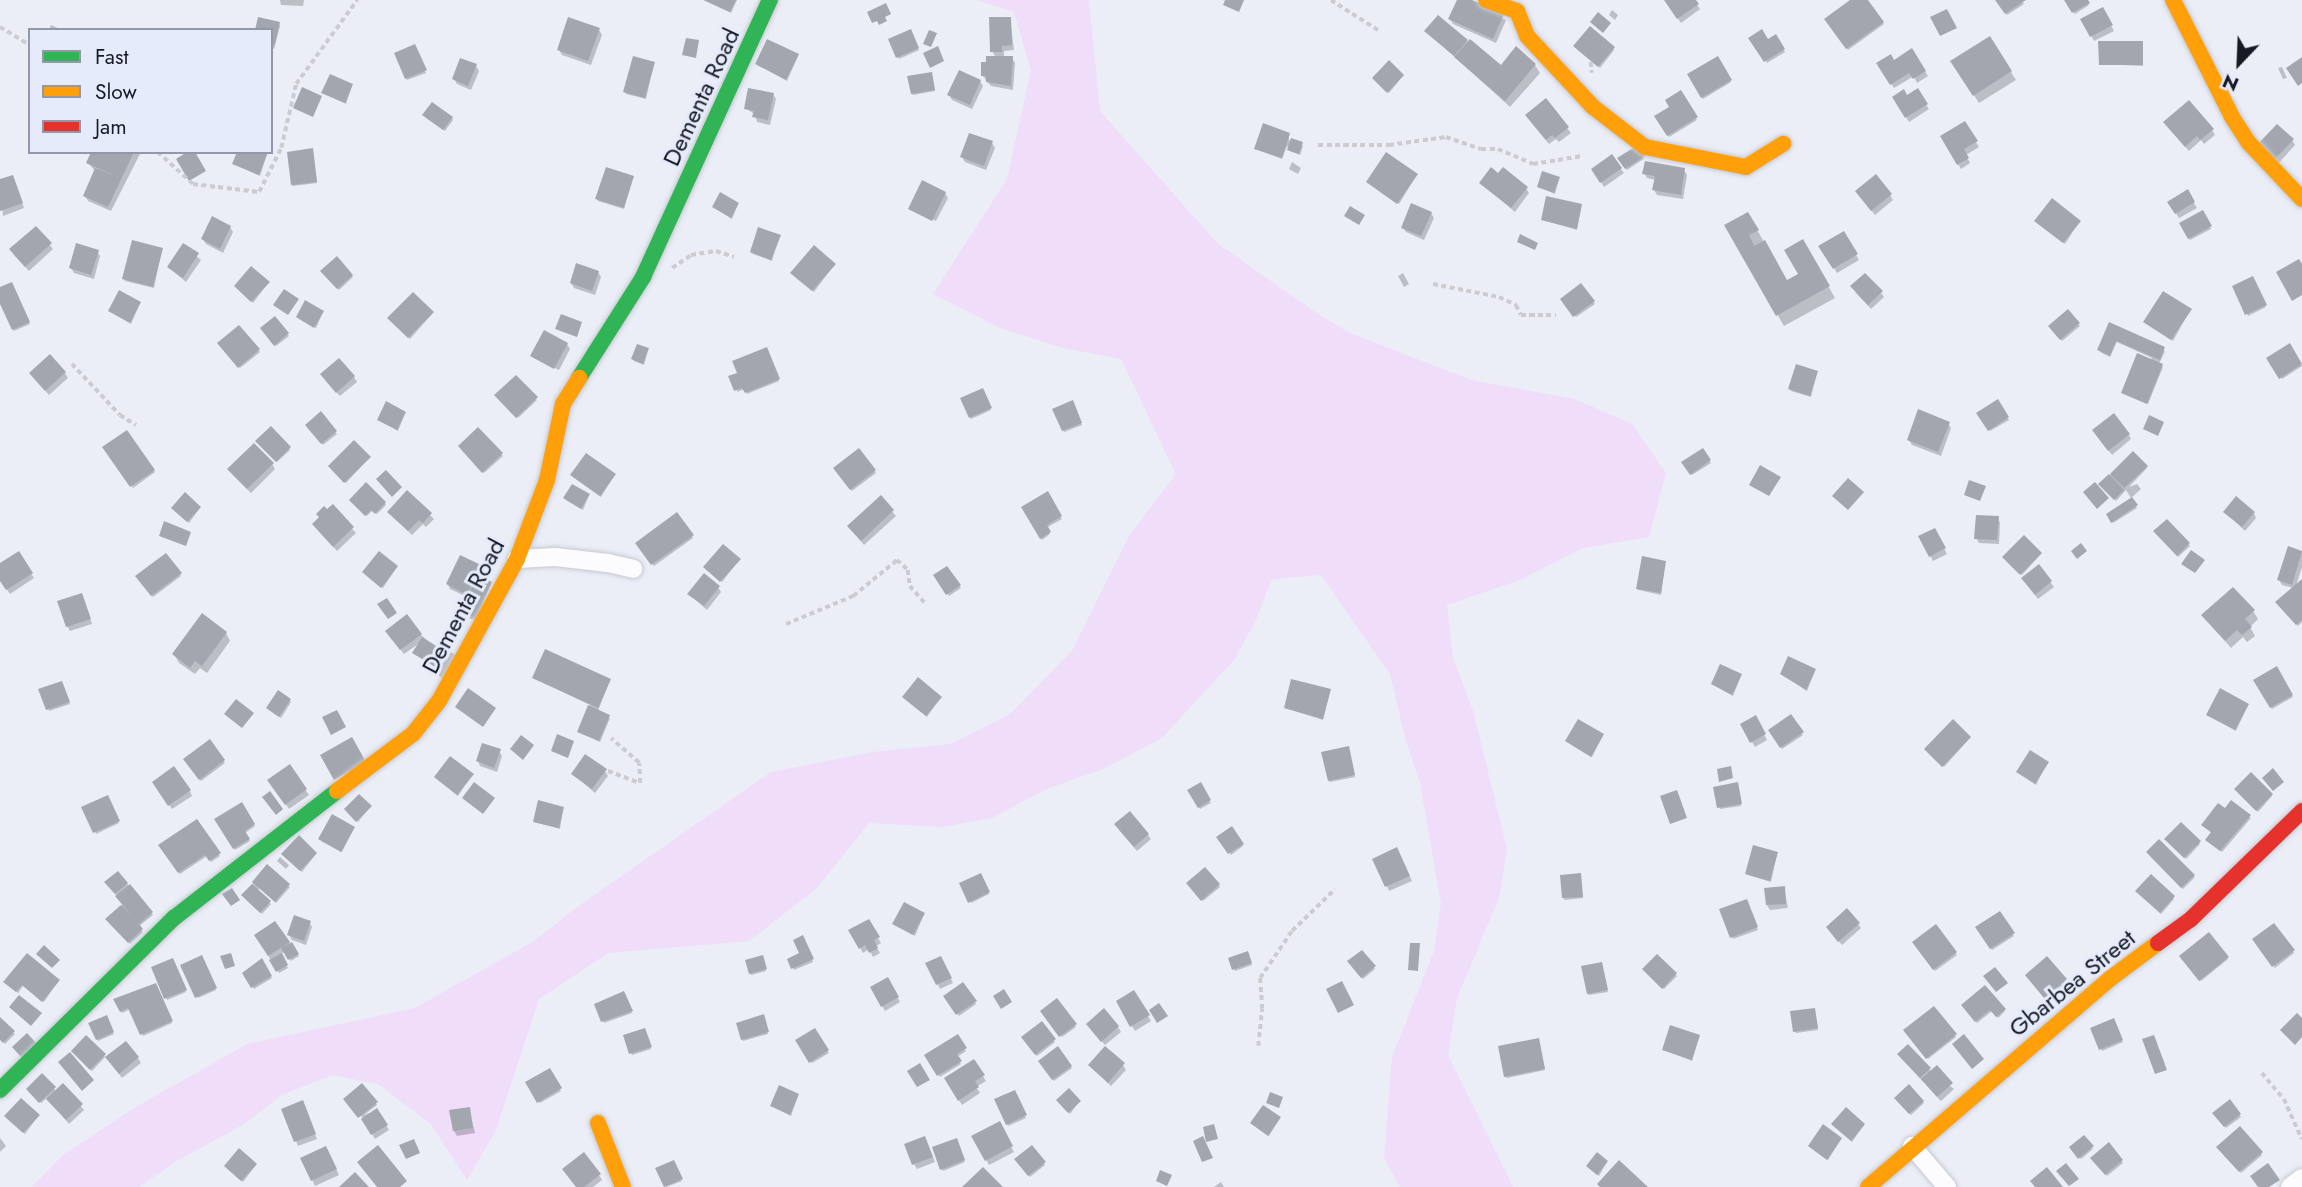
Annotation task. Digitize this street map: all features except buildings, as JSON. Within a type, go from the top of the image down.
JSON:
[{"type":"street","name":"Dementa Road","points":[[0,1090],[174,918],[264,845],[413,734],[439,701],[517,559],[547,480],[563,404],[643,277],[770,0]]},
{"type":"street","points":[[1486,0],[1517,11],[1527,36],[1593,107],[1645,147],[1746,167],[1783,144]]},
{"type":"street","points":[[2173,0],[2232,117],[2249,143],[2302,199]]},
{"type":"street","points":[[517,559],[555,558],[608,563],[633,569]]},
{"type":"street","name":"Gbarbea Street","points":[[1868,1187],[1912,1146],[2111,978],[2191,919],[2302,811]]},
{"type":"street","points":[[598,1123],[622,1187]]},
{"type":"street","points":[[1912,1146],[1947,1187]]},
{"type":"street","points":[[2290,1187],[2302,1178]]},
{"type":"path","points":[[160,154],[193,184],[259,191],[281,148],[296,84],[357,0]]},
{"type":"path","points":[[1331,0],[1378,30]]},
{"type":"path","points":[[0,27],[28,44]]},
{"type":"path","points":[[1318,145],[1389,145],[1446,137],[1481,149],[1498,149],[1533,164],[1583,156]]},
{"type":"path","points":[[643,277],[673,268],[691,255],[716,251],[734,257]]},
{"type":"path","points":[[1433,284],[1499,297],[1516,305],[1521,315],[1556,315]]},
{"type":"path","points":[[72,364],[120,415],[136,425]]},
{"type":"path","points":[[786,624],[853,596],[897,560],[908,570],[910,586],[925,603]]},
{"type":"path","points":[[608,771],[639,783],[639,763],[611,739]]},
{"type":"path","points":[[1258,1046],[1262,1009],[1260,978],[1292,931],[1335,889]]},
{"type":"path","points":[[2262,1073],[2284,1099],[2302,1139]]},
{"type":"shaded area","points":[[977,0],[1089,0],[1100,111],[1218,244],[1318,314],[1348,332],[1471,380],[1575,399],[1632,424],[1666,473],[1649,537],[1583,548],[1520,580],[1447,605],[1453,658],[1473,711],[1507,849],[1499,898],[1457,998],[1448,1055],[1513,1187],[1400,1187],[1384,1158],[1392,1057],[1434,951],[1441,903],[1420,783],[1406,741],[1390,674],[1321,575],[1272,579],[1255,622],[1234,660],[1162,738],[1103,769],[1049,788],[992,818],[942,827],[869,823],[816,889],[749,941],[608,953],[539,999],[496,1130],[467,1180],[431,1124],[378,1084],[332,1075],[282,1095],[244,1124],[175,1162],[139,1187],[32,1187],[64,1154],[136,1107],[247,1044],[415,1008],[534,941],[580,905],[771,772],[873,752],[950,744],[1010,714],[1072,651],[1129,536],[1176,474],[1121,359],[1063,348],[1000,328],[933,294],[1007,179],[1031,70],[1014,12]]},
{"type":"traffic: fast","points":[[579,378],[643,277],[770,0]]},
{"type":"traffic: fast","points":[[0,1090],[174,918],[337,791]]},
{"type":"traffic: slow","points":[[1486,0],[1517,11],[1527,36],[1593,107],[1645,147],[1746,167],[1783,144]]},
{"type":"traffic: slow","points":[[2173,0],[2232,117],[2249,143],[2302,199]]},
{"type":"traffic: slow","points":[[337,791],[413,734],[439,701],[517,559],[547,480],[563,404],[579,378]]},
{"type":"traffic: slow","points":[[1868,1187],[2111,978],[2158,943]]},
{"type":"traffic: slow","points":[[598,1123],[623,1187]]},
{"type":"traffic: jam","points":[[2158,943],[2191,919],[2302,811]]}]
